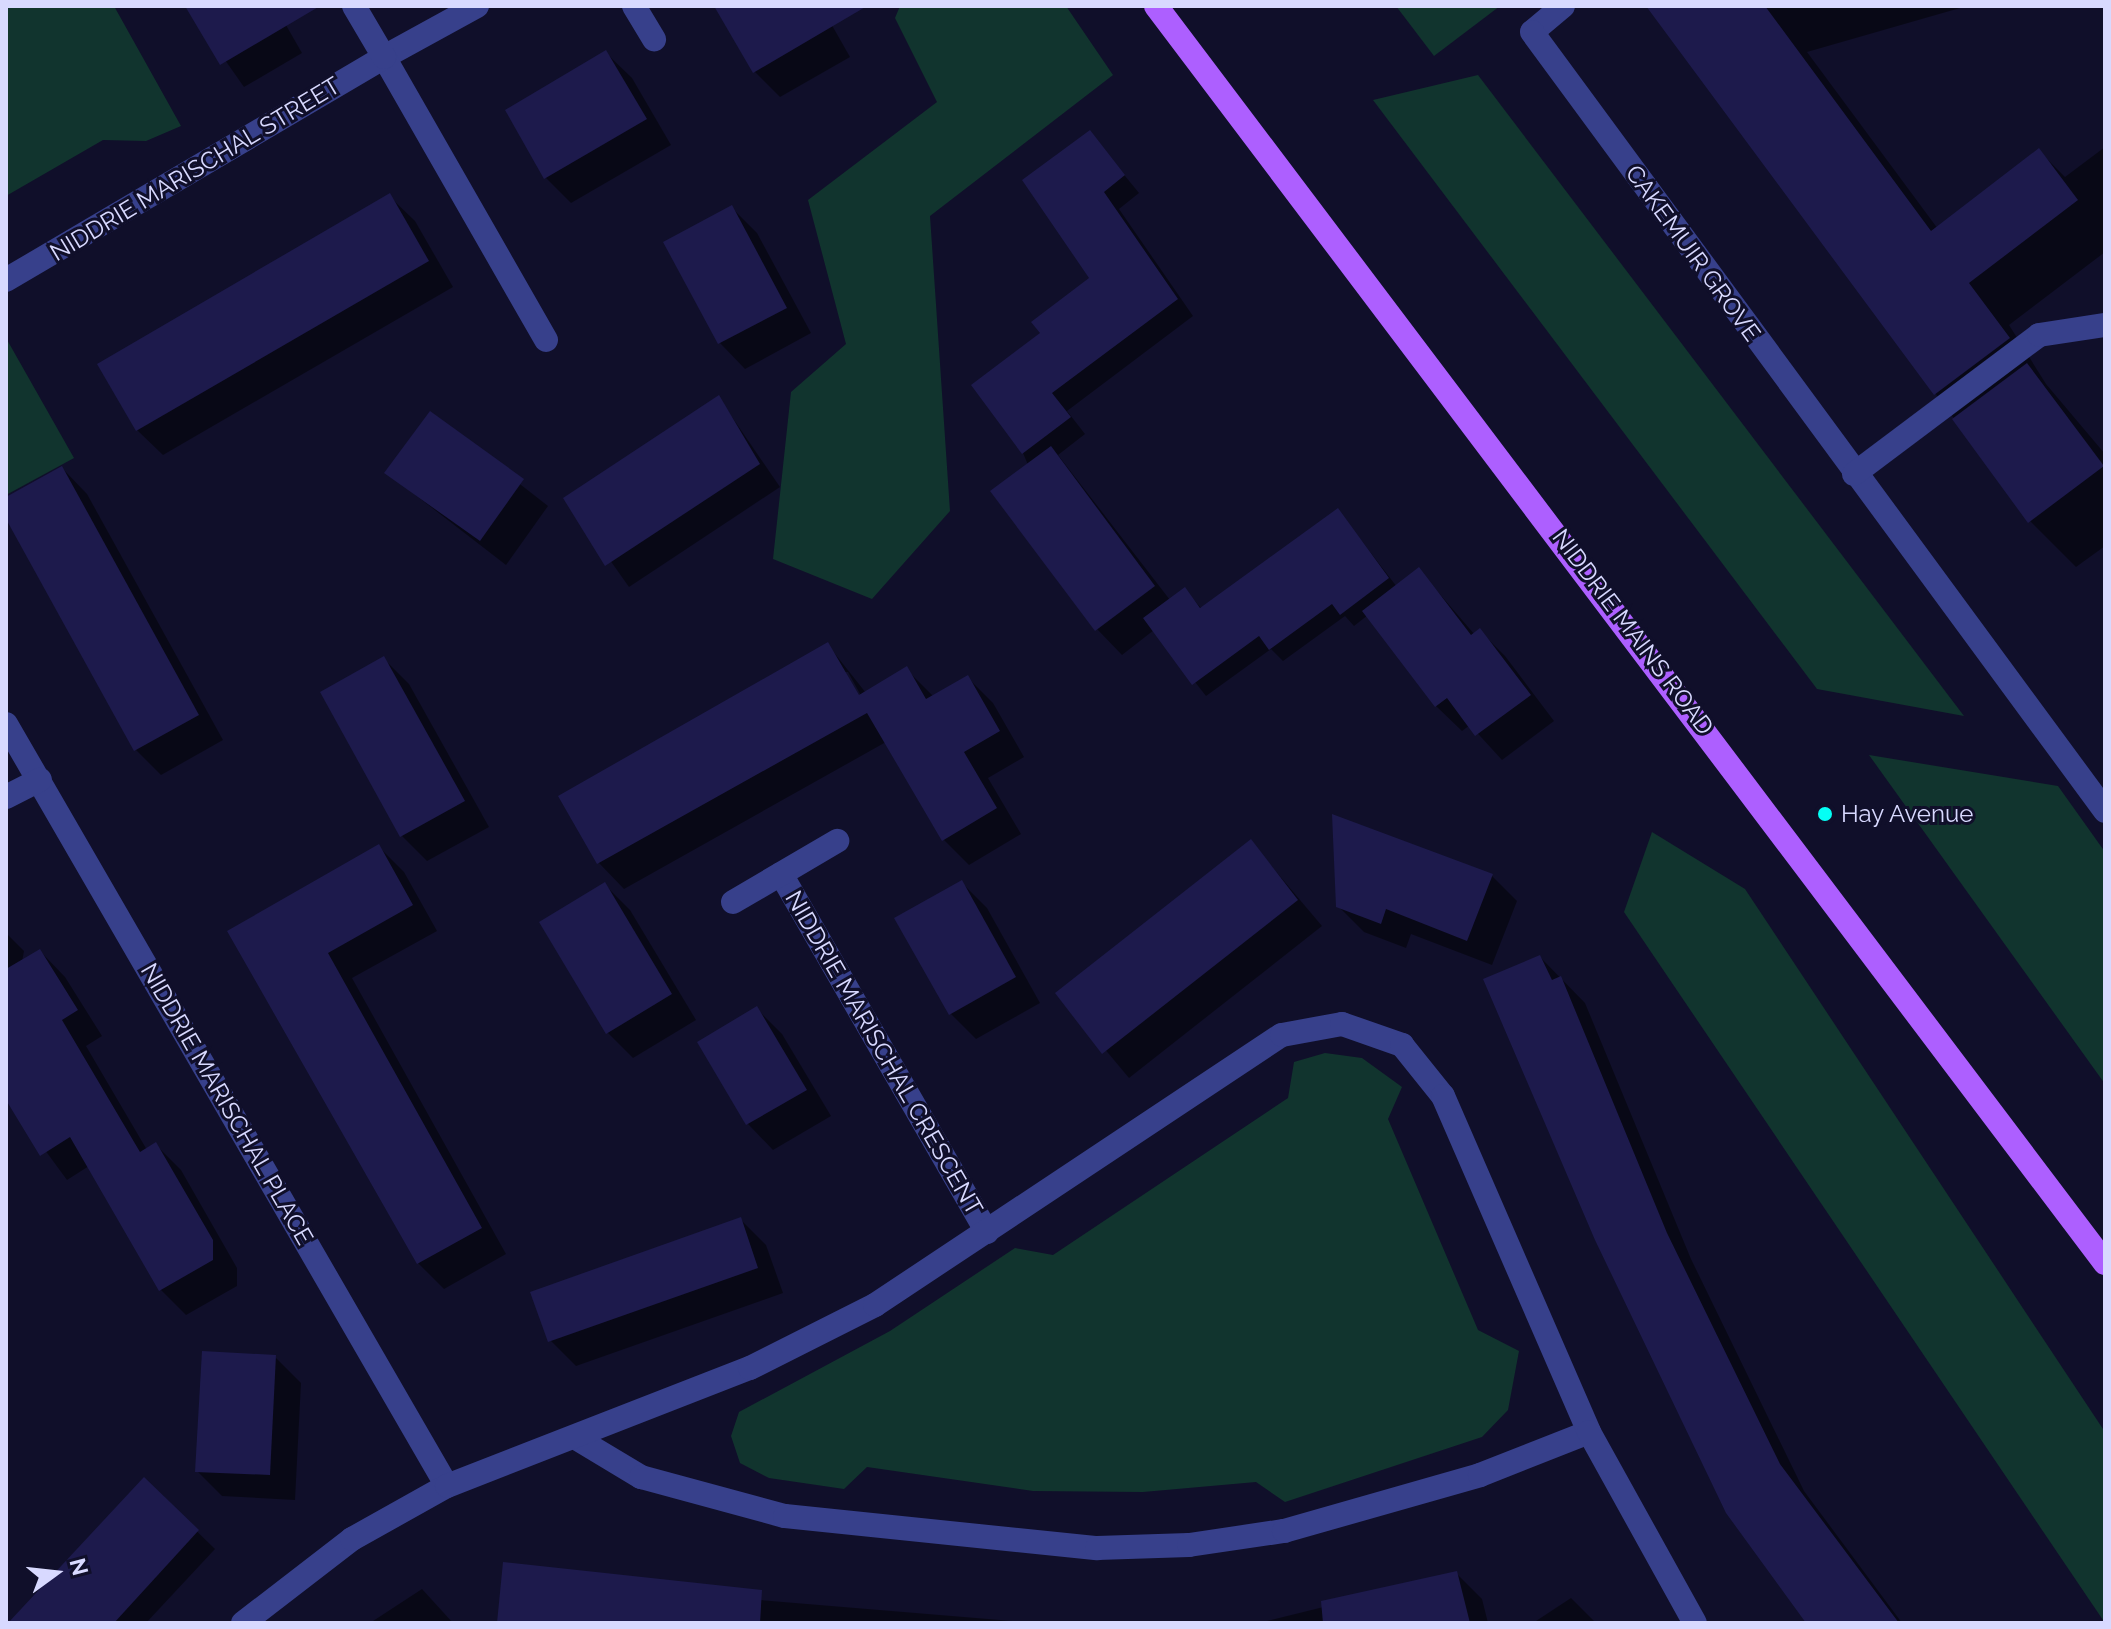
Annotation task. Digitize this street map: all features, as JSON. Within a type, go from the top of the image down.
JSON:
[{"type":"main road","name":"NIDDRIE MAINS ROAD","points":[[1156,6],[2105,1263]]},
{"type":"street","points":[[354,6],[546,340]]},
{"type":"street","name":"NIDDRIE MARISCHAL STREET","points":[[6,280],[384,57],[477,6]]},
{"type":"street","points":[[634,6],[654,39]]},
{"type":"street","name":"CAKEMUIR GROVE","points":[[1563,6],[1532,32],[1854,474],[2105,811]]},
{"type":"street","points":[[1854,474],[2039,335],[2105,325]]},
{"type":"street","name":"NIDDRIE MARISCHAL PLACE","points":[[6,724],[447,1486]]},
{"type":"street","points":[[6,797],[40,780]]},
{"type":"street","name":"NIDDRIE MARISCHAL CRESCENT","points":[[733,902],[837,841]]},
{"type":"street","name":"NIDDRIE MARISCHAL CRESCENT","points":[[781,874],[987,1232]]},
{"type":"street","name":"NIDDRIE MARISCHAL CRESCENT","points":[[243,1623],[352,1539],[447,1486],[750,1368],[875,1305],[1282,1035],[1312,1025],[1373,1030],[1402,1045],[1443,1096],[1589,1432],[1695,1623]]},
{"type":"street","points":[[576,1438],[641,1477],[785,1516],[1097,1548],[1189,1545],[1284,1531],[1480,1475],[1589,1432]]},
{"type":"green space","points":[[6,6],[114,6],[181,126],[146,141],[103,140],[6,196]]},
{"type":"green space","points":[[900,6],[1066,6],[1113,75],[930,216],[950,511],[872,599],[773,559],[791,392],[846,344],[808,200],[937,102],[895,18]]},
{"type":"green space","points":[[1396,6],[1500,6],[1434,56]]},
{"type":"green space","points":[[1478,75],[1964,716],[1817,689],[1373,100]]},
{"type":"green space","points":[[6,338],[74,458],[6,495]]},
{"type":"green space","points":[[1869,755],[2058,786],[2105,852],[2105,1084]]},
{"type":"green space","points":[[1652,832],[1745,889],[2105,1432],[2105,1623],[1624,912]]},
{"type":"green space","points":[[1325,1053],[1362,1058],[1402,1087],[1388,1119],[1478,1330],[1519,1351],[1508,1410],[1482,1437],[1285,1502],[1256,1482],[1143,1492],[1033,1491],[867,1467],[844,1489],[769,1478],[740,1463],[731,1436],[739,1412],[890,1331],[1015,1248],[1053,1255],[1288,1098],[1294,1062]]},
{"type":"building","points":[[185,6],[320,6],[220,65]]},
{"type":"building","points":[[714,6],[867,6],[753,73]]},
{"type":"building","points":[[1646,6],[1765,6],[1931,231],[2039,148],[2078,200],[1969,283],[2010,338],[1934,395]]},
{"type":"building","points":[[606,50],[647,119],[544,179],[505,110]]},
{"type":"building","points":[[1090,130],[1125,175],[1104,192],[1178,299],[1052,393],[1071,417],[1022,454],[971,385],[1040,333],[1031,322],[1089,278],[1022,180]]},
{"type":"building","points":[[390,193],[429,261],[136,431],[97,364]]},
{"type":"building","points":[[732,205],[787,308],[718,344],[663,242]]},
{"type":"building","points":[[2027,363],[2104,466],[2028,523],[1952,419]]},
{"type":"building","points":[[719,395],[760,464],[605,566],[563,498]]},
{"type":"building","points":[[430,411],[524,479],[480,541],[384,473]]},
{"type":"building","points":[[1051,446],[1155,586],[1095,631],[990,491]]},
{"type":"building","points":[[62,466],[199,715],[134,751],[6,519],[6,497]]},
{"type":"building","points":[[1338,508],[1389,578],[1340,615],[1332,604],[1269,650],[1259,636],[1192,685],[1143,618],[1185,587],[1200,608]]},
{"type":"building","points":[[1419,567],[1471,635],[1480,628],[1531,695],[1475,736],[1447,698],[1435,707],[1362,611]]},
{"type":"building","points":[[828,642],[859,695],[907,666],[926,699],[968,675],[1000,731],[964,752],[997,808],[942,841],[867,713],[597,864],[558,796]]},
{"type":"building","points":[[384,656],[465,801],[400,837],[320,692]]},
{"type":"building","points":[[1332,814],[1493,874],[1467,941],[1386,909],[1381,924],[1336,907]]},
{"type":"building","points":[[1251,839],[1298,900],[1102,1054],[1055,993]]},
{"type":"building","points":[[379,844],[413,905],[328,953],[482,1228],[417,1264],[227,931]]},
{"type":"building","points":[[962,880],[1016,977],[949,1015],[894,918]]},
{"type":"building","points":[[605,882],[672,994],[606,1034],[539,922]]},
{"type":"building","points":[[40,949],[78,1010],[62,1020],[140,1152],[156,1142],[213,1240],[213,1260],[159,1291],[70,1137],[40,1156],[6,1100],[6,969]]},
{"type":"building","points":[[1540,955],[1552,980],[1561,976],[1667,1233],[1780,1464],[1899,1623],[1806,1623],[1726,1513],[1595,1240],[1483,979]]},
{"type":"building","points":[[757,1006],[807,1090],[746,1125],[697,1042]]},
{"type":"building","points":[[741,1217],[758,1268],[548,1342],[530,1292]]},
{"type":"building","points":[[202,1351],[276,1355],[270,1475],[195,1472]]},
{"type":"building","points":[[144,1477],[199,1530],[114,1623],[8,1623]]},
{"type":"building","points":[[503,1562],[762,1590],[760,1623],[497,1623]]},
{"type":"building","points":[[1457,1571],[1470,1623],[1323,1623],[1321,1601]]},
{"type":"place","name":"Hay Avenue","points":[[1825,814]]}]
